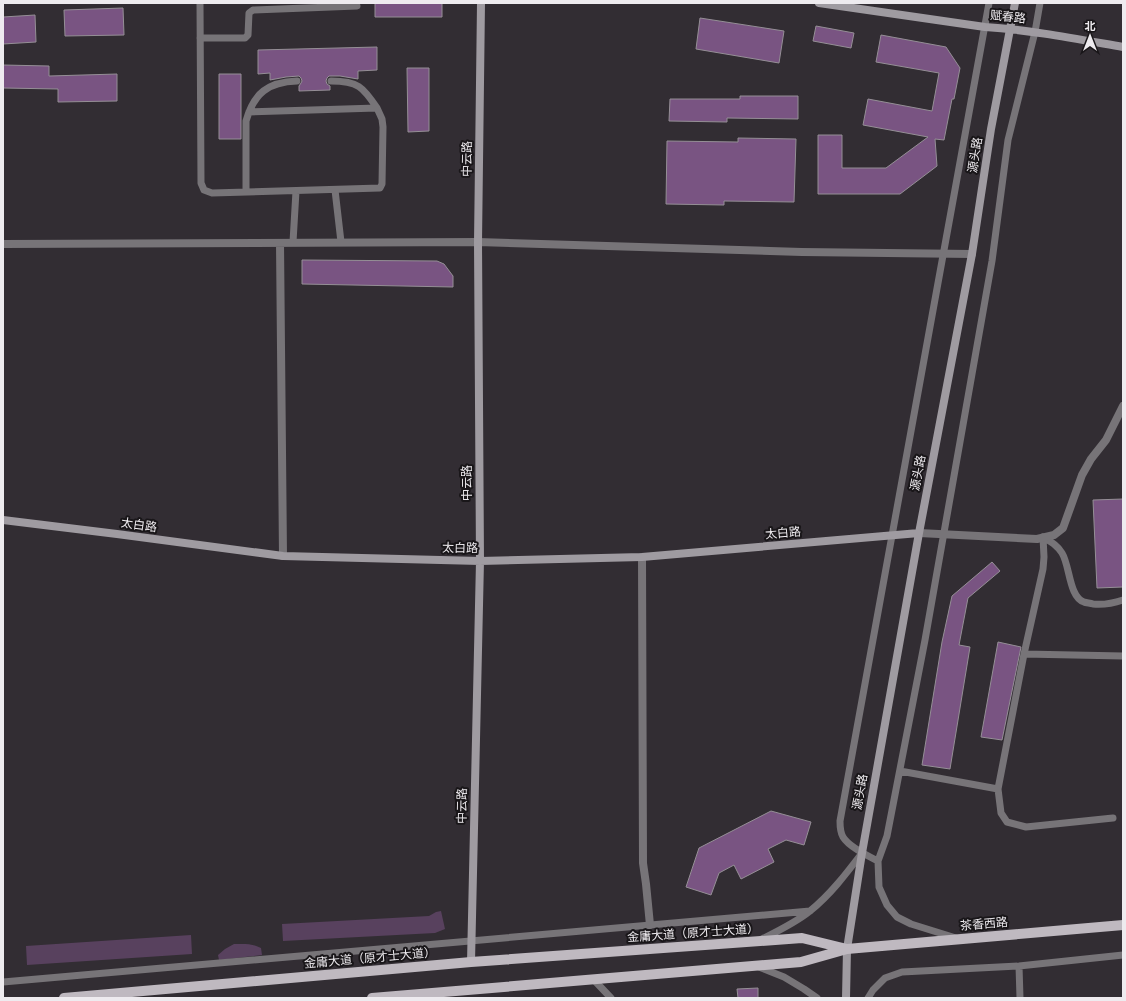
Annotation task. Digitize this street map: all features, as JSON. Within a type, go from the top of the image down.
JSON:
[{"type":"main road","name":"茶香西路","points":[[847,949],[1123,925]]},
{"type":"main road","name":"金庸大道（原才士大道）","points":[[64,998],[471,962],[802,938],[847,949]]},
{"type":"main road","points":[[372,998],[801,962],[847,949]]},
{"type":"street","name":"中云路","points":[[471,962],[480,561],[478,242],[480,3]]},
{"type":"street","name":"赋春路","points":[[819,3],[864,6],[985,27],[1034,32],[1123,47]]},
{"type":"street","name":"源头路","points":[[846,998],[847,949],[862,853],[919,533],[972,254],[991,129],[1015,3]]},
{"type":"street","points":[[3,244],[478,242],[802,252],[972,254]]},
{"type":"street","points":[[280,243],[283,556]]},
{"type":"street","points":[[919,533],[1037,539],[1054,535],[1063,528],[1082,475],[1091,459],[1106,440],[1123,406]]},
{"type":"street","name":"太白路","points":[[3,520],[283,556],[480,561],[642,558],[919,533]]},
{"type":"street","points":[[642,558],[643,863],[650,925]]},
{"type":"lane","points":[[200,3],[201,183],[204,190],[212,193],[380,188],[382,184],[382,118],[366,92],[359,86],[347,82],[331,81]]},
{"type":"lane","points":[[878,860],[862,853],[844,838],[841,832],[840,821],[989,3]]},
{"type":"lane","points":[[960,939],[911,924],[897,917],[887,905],[879,887],[878,860],[887,836],[925,640],[992,261],[1008,140],[1040,3]]},
{"type":"lane","points":[[200,38],[245,38],[248,35],[249,13],[253,10],[357,6]]},
{"type":"lane","points":[[246,192],[246,121],[249,112],[256,98],[264,90],[278,84],[289,81],[297,81]]},
{"type":"lane","points":[[249,112],[377,108]]},
{"type":"lane","points":[[293,242],[296,190]]},
{"type":"lane","points":[[335,190],[341,242]]},
{"type":"lane","points":[[1043,538],[1054,544],[1062,554],[1077,598],[1084,602],[1099,605],[1123,600]]},
{"type":"lane","points":[[1043,538],[1044,558],[998,789],[1001,813],[1007,822],[1026,827],[1113,818]]},
{"type":"lane","points":[[1024,654],[1123,656]]},
{"type":"lane","points":[[900,771],[998,789]]},
{"type":"lane","points":[[758,941],[788,926],[810,911],[839,883],[862,853]]},
{"type":"lane","points":[[3,982],[810,911]]},
{"type":"lane","points":[[868,998],[873,990],[885,978],[902,972],[1019,966],[1123,955]]},
{"type":"lane","points":[[757,966],[784,977],[817,998]]},
{"type":"lane","points":[[1019,966],[1020,998]]},
{"type":"lane","points":[[594,980],[608,997]]},
{"type":"shaded area","points":[[441,911],[445,929],[435,933],[283,941],[282,924],[429,916]]},
{"type":"shaded area","points":[[191,935],[192,954],[27,965],[26,946]]},
{"type":"shaded area","points":[[234,944],[258,946],[261,948],[262,955],[219,960],[218,955]]},
{"type":"building","points":[[375,3],[442,3],[442,17],[375,17]]},
{"type":"building","points":[[123,8],[124,35],[65,36],[64,10]]},
{"type":"building","points":[[35,15],[36,42],[3,44],[3,17]]},
{"type":"building","points":[[700,18],[784,31],[779,63],[696,49]]},
{"type":"building","points":[[816,26],[854,33],[851,48],[813,41]]},
{"type":"building","points":[[881,35],[946,47],[960,68],[944,140],[935,139],[937,166],[900,194],[818,194],[818,135],[842,135],[842,168],[886,168],[928,137],[863,125],[868,99],[932,111],[939,73],[876,62]]},
{"type":"building","points":[[377,47],[377,70],[358,71],[358,79],[329,76],[326,81],[330,86],[330,90],[299,91],[299,86],[302,81],[299,76],[270,80],[270,73],[258,74],[258,50]]},
{"type":"building","points":[[3,65],[49,66],[49,76],[117,74],[117,101],[58,102],[58,89],[3,88]]},
{"type":"building","points":[[407,68],[429,68],[429,131],[408,132]]},
{"type":"building","points":[[219,74],[241,74],[241,139],[219,139]]},
{"type":"building","points":[[740,96],[798,96],[798,119],[727,118],[727,122],[669,121],[670,99],[740,99]]},
{"type":"building","points":[[738,138],[796,139],[794,202],[724,201],[724,205],[666,204],[667,141],[738,142]]},
{"type":"building","points":[[302,260],[437,261],[444,264],[453,276],[453,287],[302,284]]},
{"type":"building","points":[[1123,499],[1123,587],[1097,588],[1093,500]]},
{"type":"building","points":[[992,562],[1000,571],[968,598],[959,645],[970,647],[950,769],[922,765],[942,642],[952,596]]},
{"type":"building","points":[[998,642],[1021,647],[1002,740],[981,737]]},
{"type":"building","points":[[771,811],[811,822],[804,845],[786,840],[768,849],[774,862],[741,879],[734,865],[719,873],[711,895],[686,887],[699,848]]},
{"type":"building","points":[[758,988],[758,998],[738,998],[737,989]]}]
